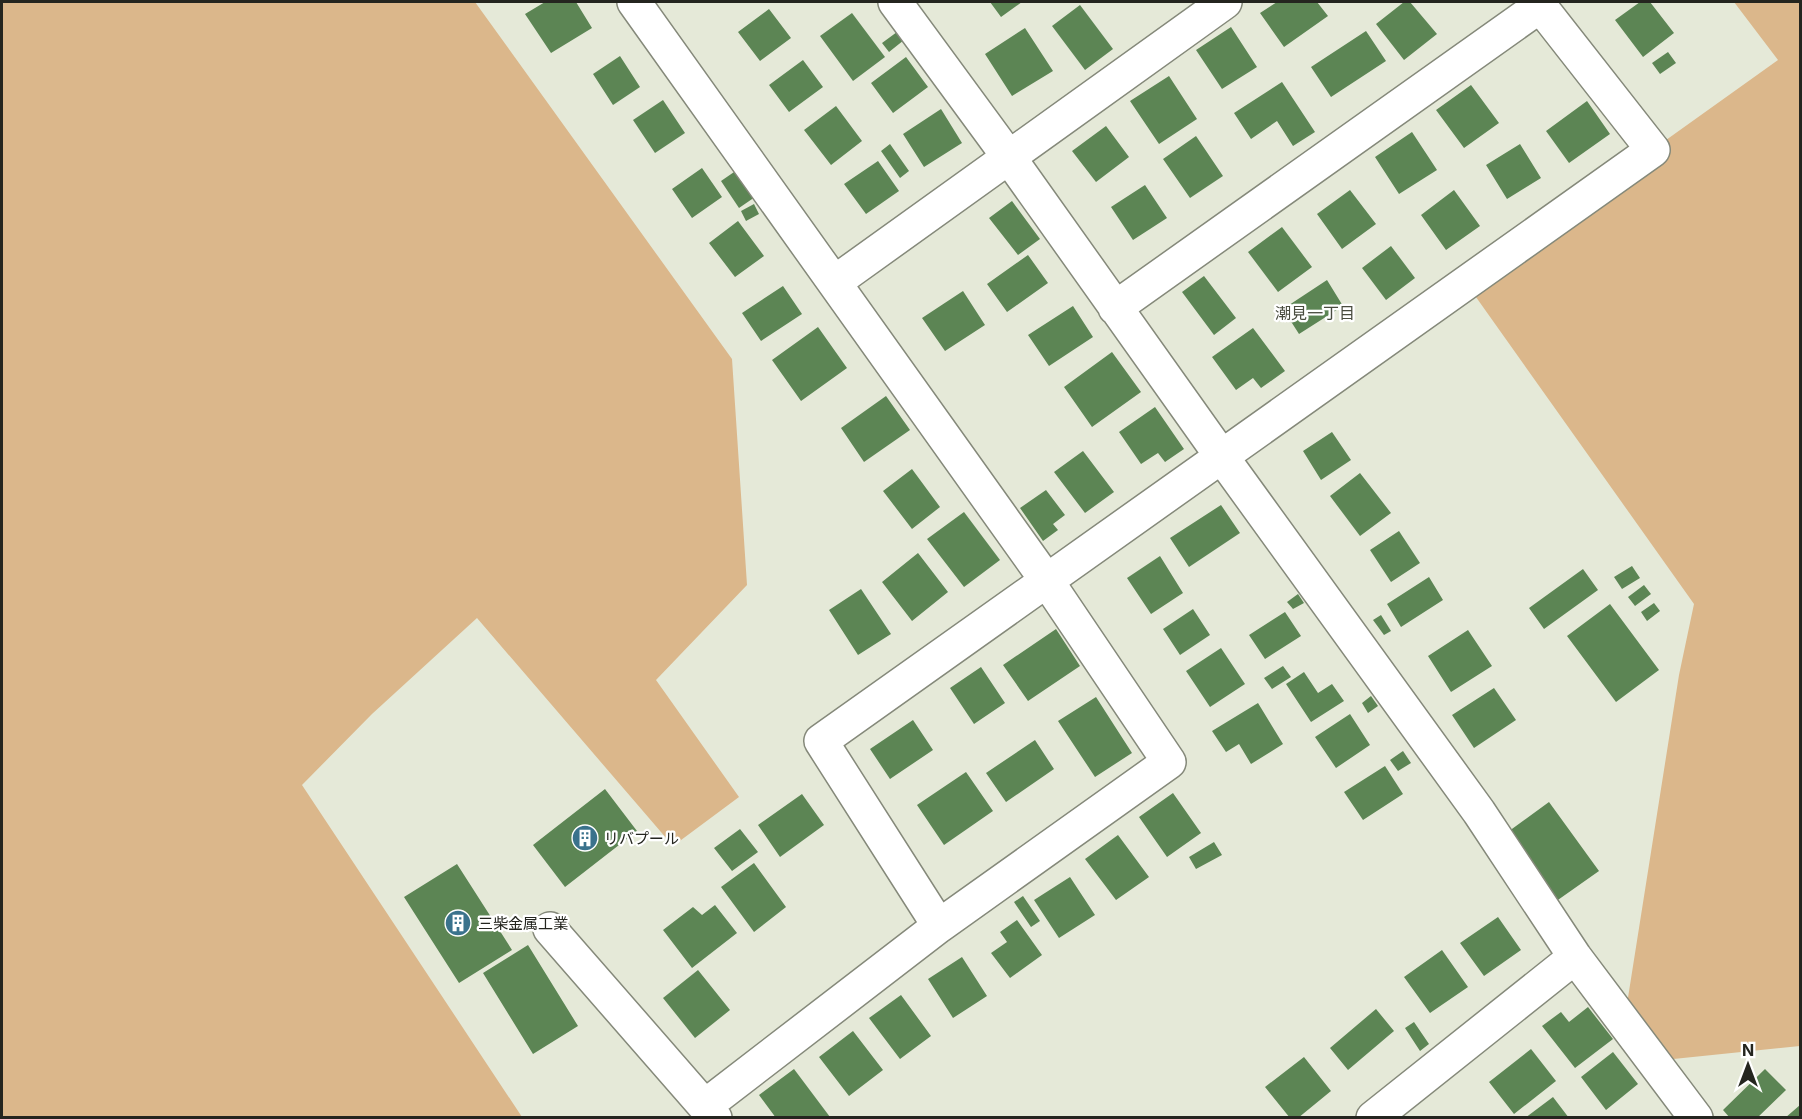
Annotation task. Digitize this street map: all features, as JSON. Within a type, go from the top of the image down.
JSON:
[{"type":"street","points":[[550,929],[710,1112],[939,926],[1169,762],[1047,581],[634,2]]},
{"type":"street","points":[[895,2],[1479,812],[1575,957],[1685,1113]]},
{"type":"street","points":[[835,282],[1225,2]]},
{"type":"street","points":[[939,926],[820,741],[1222,458],[1653,150],[1538,4],[1114,308]]},
{"type":"street","points":[[1373,1118],[1575,957]]},
{"type":"shaded area","points":[[2,2],[475,2],[732,359],[747,585],[656,680],[739,797],[673,846],[477,618],[372,714],[302,785],[522,1117],[2,1117]]},
{"type":"shaded area","points":[[1734,2],[1800,2],[1800,1046],[1654,1061],[1624,1023],[1679,675],[1694,604],[1466,283],[1778,60]]},
{"type":"building","points":[[545,2],[576,2],[592,28],[551,53],[525,14]]},
{"type":"building","points":[[990,2],[1022,2],[1001,17]]},
{"type":"building","points":[[1277,2],[1317,2],[1328,16],[1284,47],[1260,13]]},
{"type":"building","points":[[1404,2],[1410,2],[1437,34],[1404,60],[1376,24]]},
{"type":"building","points":[[1640,2],[1650,2],[1674,33],[1643,57],[1615,20]]},
{"type":"building","points":[[1080,5],[1113,49],[1085,70],[1052,26]]},
{"type":"building","points":[[769,9],[791,38],[760,61],[738,32]]},
{"type":"building","points":[[852,13],[885,57],[853,81],[820,36]]},
{"type":"building","points":[[1231,27],[1257,67],[1222,89],[1196,50]]},
{"type":"building","points":[[1025,28],[1053,71],[1012,96],[985,54]]},
{"type":"building","points":[[1366,31],[1386,61],[1331,97],[1311,67]]},
{"type":"building","points":[[897,32],[904,40],[889,52],[882,43]]},
{"type":"building","points":[[1668,52],[1676,63],[1660,74],[1652,63]]},
{"type":"building","points":[[620,56],[640,87],[613,105],[593,74]]},
{"type":"building","points":[[906,57],[928,87],[893,113],[871,83]]},
{"type":"building","points":[[803,60],[823,87],[789,112],[769,85]]},
{"type":"building","points":[[1169,76],[1197,119],[1159,144],[1130,101]]},
{"type":"building","points":[[1282,82],[1315,132],[1293,146],[1277,121],[1251,139],[1234,113]]},
{"type":"building","points":[[1471,85],[1499,123],[1464,148],[1436,110]]},
{"type":"building","points":[[663,100],[685,133],[655,153],[633,120]]},
{"type":"building","points":[[1587,101],[1610,134],[1569,163],[1546,131]]},
{"type":"building","points":[[836,106],[862,141],[831,165],[804,130]]},
{"type":"building","points":[[941,109],[962,143],[924,167],[903,134]]},
{"type":"building","points":[[1106,126],[1129,157],[1096,182],[1072,151]]},
{"type":"building","points":[[1412,132],[1437,170],[1399,194],[1375,157]]},
{"type":"building","points":[[1196,136],[1223,176],[1190,198],[1163,159]]},
{"type":"building","points":[[890,144],[909,171],[900,178],[881,151]]},
{"type":"building","points":[[1520,144],[1541,178],[1507,199],[1486,165]]},
{"type":"building","points":[[878,161],[899,191],[866,214],[844,184]]},
{"type":"building","points":[[702,168],[722,197],[692,218],[672,189]]},
{"type":"building","points":[[737,170],[755,197],[739,208],[721,181]]},
{"type":"building","points":[[1145,185],[1167,218],[1133,240],[1111,207]]},
{"type":"building","points":[[1350,190],[1376,224],[1342,249],[1317,214]]},
{"type":"building","points":[[1454,190],[1480,226],[1446,250],[1421,215]]},
{"type":"building","points":[[1012,201],[1040,239],[1018,255],[989,218]]},
{"type":"building","points":[[754,204],[759,214],[746,221],[741,211]]},
{"type":"building","points":[[738,221],[764,256],[735,277],[709,243]]},
{"type":"building","points":[[1282,227],[1312,267],[1278,292],[1248,252]]},
{"type":"building","points":[[1391,246],[1415,278],[1386,300],[1362,268]]},
{"type":"building","points":[[1028,255],[1048,283],[1007,312],[987,284]]},
{"type":"building","points":[[1204,276],[1236,318],[1214,335],[1182,292]]},
{"type":"building","points":[[1327,280],[1343,306],[1299,334],[1283,309]]},
{"type":"building","points":[[783,286],[802,314],[761,341],[742,313]]},
{"type":"building","points":[[963,291],[985,325],[945,351],[922,318]]},
{"type":"building","points":[[1073,306],[1093,337],[1049,366],[1028,335]]},
{"type":"building","points":[[818,327],[847,368],[801,401],[772,360]]},
{"type":"building","points":[[1253,328],[1285,371],[1261,388],[1253,378],[1236,390],[1212,357]]},
{"type":"building","points":[[1112,352],[1141,392],[1092,427],[1064,387]]},
{"type":"building","points":[[886,396],[910,430],[864,462],[841,428]]},
{"type":"building","points":[[1155,407],[1184,449],[1165,462],[1158,453],[1141,464],[1119,432]]},
{"type":"building","points":[[1332,432],[1351,460],[1321,480],[1303,451]]},
{"type":"building","points":[[1083,451],[1114,492],[1085,513],[1054,472]]},
{"type":"building","points":[[912,469],[940,507],[912,529],[883,491]]},
{"type":"building","points":[[1360,473],[1391,513],[1360,536],[1330,496]]},
{"type":"building","points":[[1046,490],[1065,515],[1053,524],[1058,530],[1043,541],[1020,508]]},
{"type":"building","points":[[1221,505],[1240,533],[1189,567],[1170,538]]},
{"type":"building","points":[[964,512],[1000,560],[964,587],[927,539]]},
{"type":"building","points":[[1399,531],[1420,563],[1391,582],[1370,550]]},
{"type":"building","points":[[918,553],[948,592],[912,621],[882,582]]},
{"type":"building","points":[[1160,556],[1183,593],[1151,614],[1127,578]]},
{"type":"building","points":[[1632,566],[1640,578],[1622,589],[1614,577]]},
{"type":"building","points":[[1583,569],[1598,590],[1544,629],[1529,608]]},
{"type":"building","points":[[1429,577],[1443,600],[1401,627],[1387,604]]},
{"type":"building","points":[[1644,585],[1651,594],[1635,606],[1628,597]]},
{"type":"building","points":[[861,589],[891,634],[858,655],[829,610]]},
{"type":"building","points":[[1298,594],[1304,603],[1293,609],[1287,602]]},
{"type":"building","points":[[1654,603],[1660,611],[1647,621],[1641,612]]},
{"type":"building","points":[[1610,604],[1659,670],[1616,702],[1567,636]]},
{"type":"building","points":[[1193,609],[1210,635],[1180,655],[1163,629]]},
{"type":"building","points":[[1285,612],[1301,636],[1265,659],[1249,635]]},
{"type":"building","points":[[1381,615],[1391,631],[1384,635],[1373,620]]},
{"type":"building","points":[[1056,629],[1080,666],[1028,701],[1003,665]]},
{"type":"building","points":[[1468,630],[1492,666],[1451,692],[1428,656]]},
{"type":"building","points":[[1221,648],[1245,684],[1210,707],[1186,671]]},
{"type":"building","points":[[1283,666],[1291,677],[1272,689],[1264,678]]},
{"type":"building","points":[[981,667],[1005,703],[974,724],[950,688]]},
{"type":"building","points":[[1304,672],[1318,693],[1332,684],[1344,701],[1311,722],[1286,684]]},
{"type":"building","points":[[1494,688],[1516,720],[1474,748],[1452,715]]},
{"type":"building","points":[[1371,696],[1378,706],[1368,713],[1362,703]]},
{"type":"building","points":[[1096,697],[1132,753],[1095,777],[1058,721]]},
{"type":"building","points":[[1258,703],[1283,744],[1251,764],[1239,744],[1226,752],[1212,731]]},
{"type":"building","points":[[1350,714],[1370,745],[1336,768],[1315,737]]},
{"type":"building","points":[[913,720],[933,750],[890,779],[870,749]]},
{"type":"building","points":[[1035,740],[1054,769],[1006,802],[986,773]]},
{"type":"building","points":[[1403,751],[1411,763],[1398,771],[1390,760]]},
{"type":"building","points":[[1385,766],[1403,794],[1363,820],[1344,792]]},
{"type":"building","points":[[966,772],[993,811],[944,845],[917,805]]},
{"type":"building","name":"リバプール","points":[[605,789],[637,831],[565,887],[533,845]]},
{"type":"building","points":[[1173,793],[1201,833],[1167,857],[1139,817]]},
{"type":"building","points":[[802,794],[824,825],[780,857],[758,825]]},
{"type":"building","points":[[1549,802],[1599,871],[1555,902],[1505,834]]},
{"type":"building","points":[[740,829],[758,852],[732,871],[714,848]]},
{"type":"building","points":[[1118,835],[1149,877],[1116,900],[1085,859]]},
{"type":"building","points":[[1214,842],[1222,855],[1196,869],[1189,857]]},
{"type":"building","points":[[754,863],[786,907],[754,932],[721,887]]},
{"type":"building","name":"三柴金属工業","points":[[457,864],[512,950],[459,983],[404,897]]},
{"type":"building","points":[[1070,877],[1095,915],[1059,938],[1034,900]]},
{"type":"building","points":[[1023,896],[1040,921],[1031,927],[1014,902]]},
{"type":"building","points":[[715,905],[737,933],[692,968],[663,930],[693,907],[702,915]]},
{"type":"building","points":[[1498,917],[1521,950],[1484,976],[1460,943]]},
{"type":"building","points":[[1017,920],[1042,955],[1010,978],[991,953],[1007,942],[1000,932]]},
{"type":"building","points":[[528,945],[578,1026],[533,1054],[483,973]]},
{"type":"building","points":[[1442,950],[1468,987],[1430,1013],[1404,977]]},
{"type":"building","points":[[962,957],[987,996],[953,1018],[928,979]]},
{"type":"building","points":[[698,970],[730,1010],[695,1038],[663,998]]},
{"type":"building","points":[[901,995],[931,1036],[900,1059],[869,1018]]},
{"type":"building","points":[[1588,1007],[1613,1039],[1575,1068],[1542,1026],[1561,1012],[1569,1022]]},
{"type":"building","points":[[1376,1009],[1394,1031],[1348,1070],[1330,1048]]},
{"type":"building","points":[[1414,1022],[1429,1044],[1420,1051],[1405,1028]]},
{"type":"building","points":[[853,1031],[883,1070],[849,1096],[819,1057]]},
{"type":"building","points":[[1531,1049],[1556,1081],[1514,1114],[1489,1082]]},
{"type":"building","points":[[1613,1052],[1638,1084],[1606,1110],[1581,1077]]},
{"type":"building","points":[[1304,1057],[1331,1091],[1298,1118],[1290,1118],[1265,1087]]},
{"type":"building","points":[[794,1069],[829,1118],[776,1118],[759,1095]]},
{"type":"building","points":[[1765,1069],[1786,1090],[1757,1118],[1730,1118],[1723,1110]]},
{"type":"building","points":[[1553,1097],[1569,1118],[1525,1118]]},
{"type":"building","points":[[1800,1105],[1800,1118],[1785,1118]]},
{"type":"place","name":"リバプール","points":[[585,838]]},
{"type":"place","name":"三柴金属工業","points":[[458,923]]},
{"type":"district","name":"潮見一丁目","points":[[1315,313]]}]
